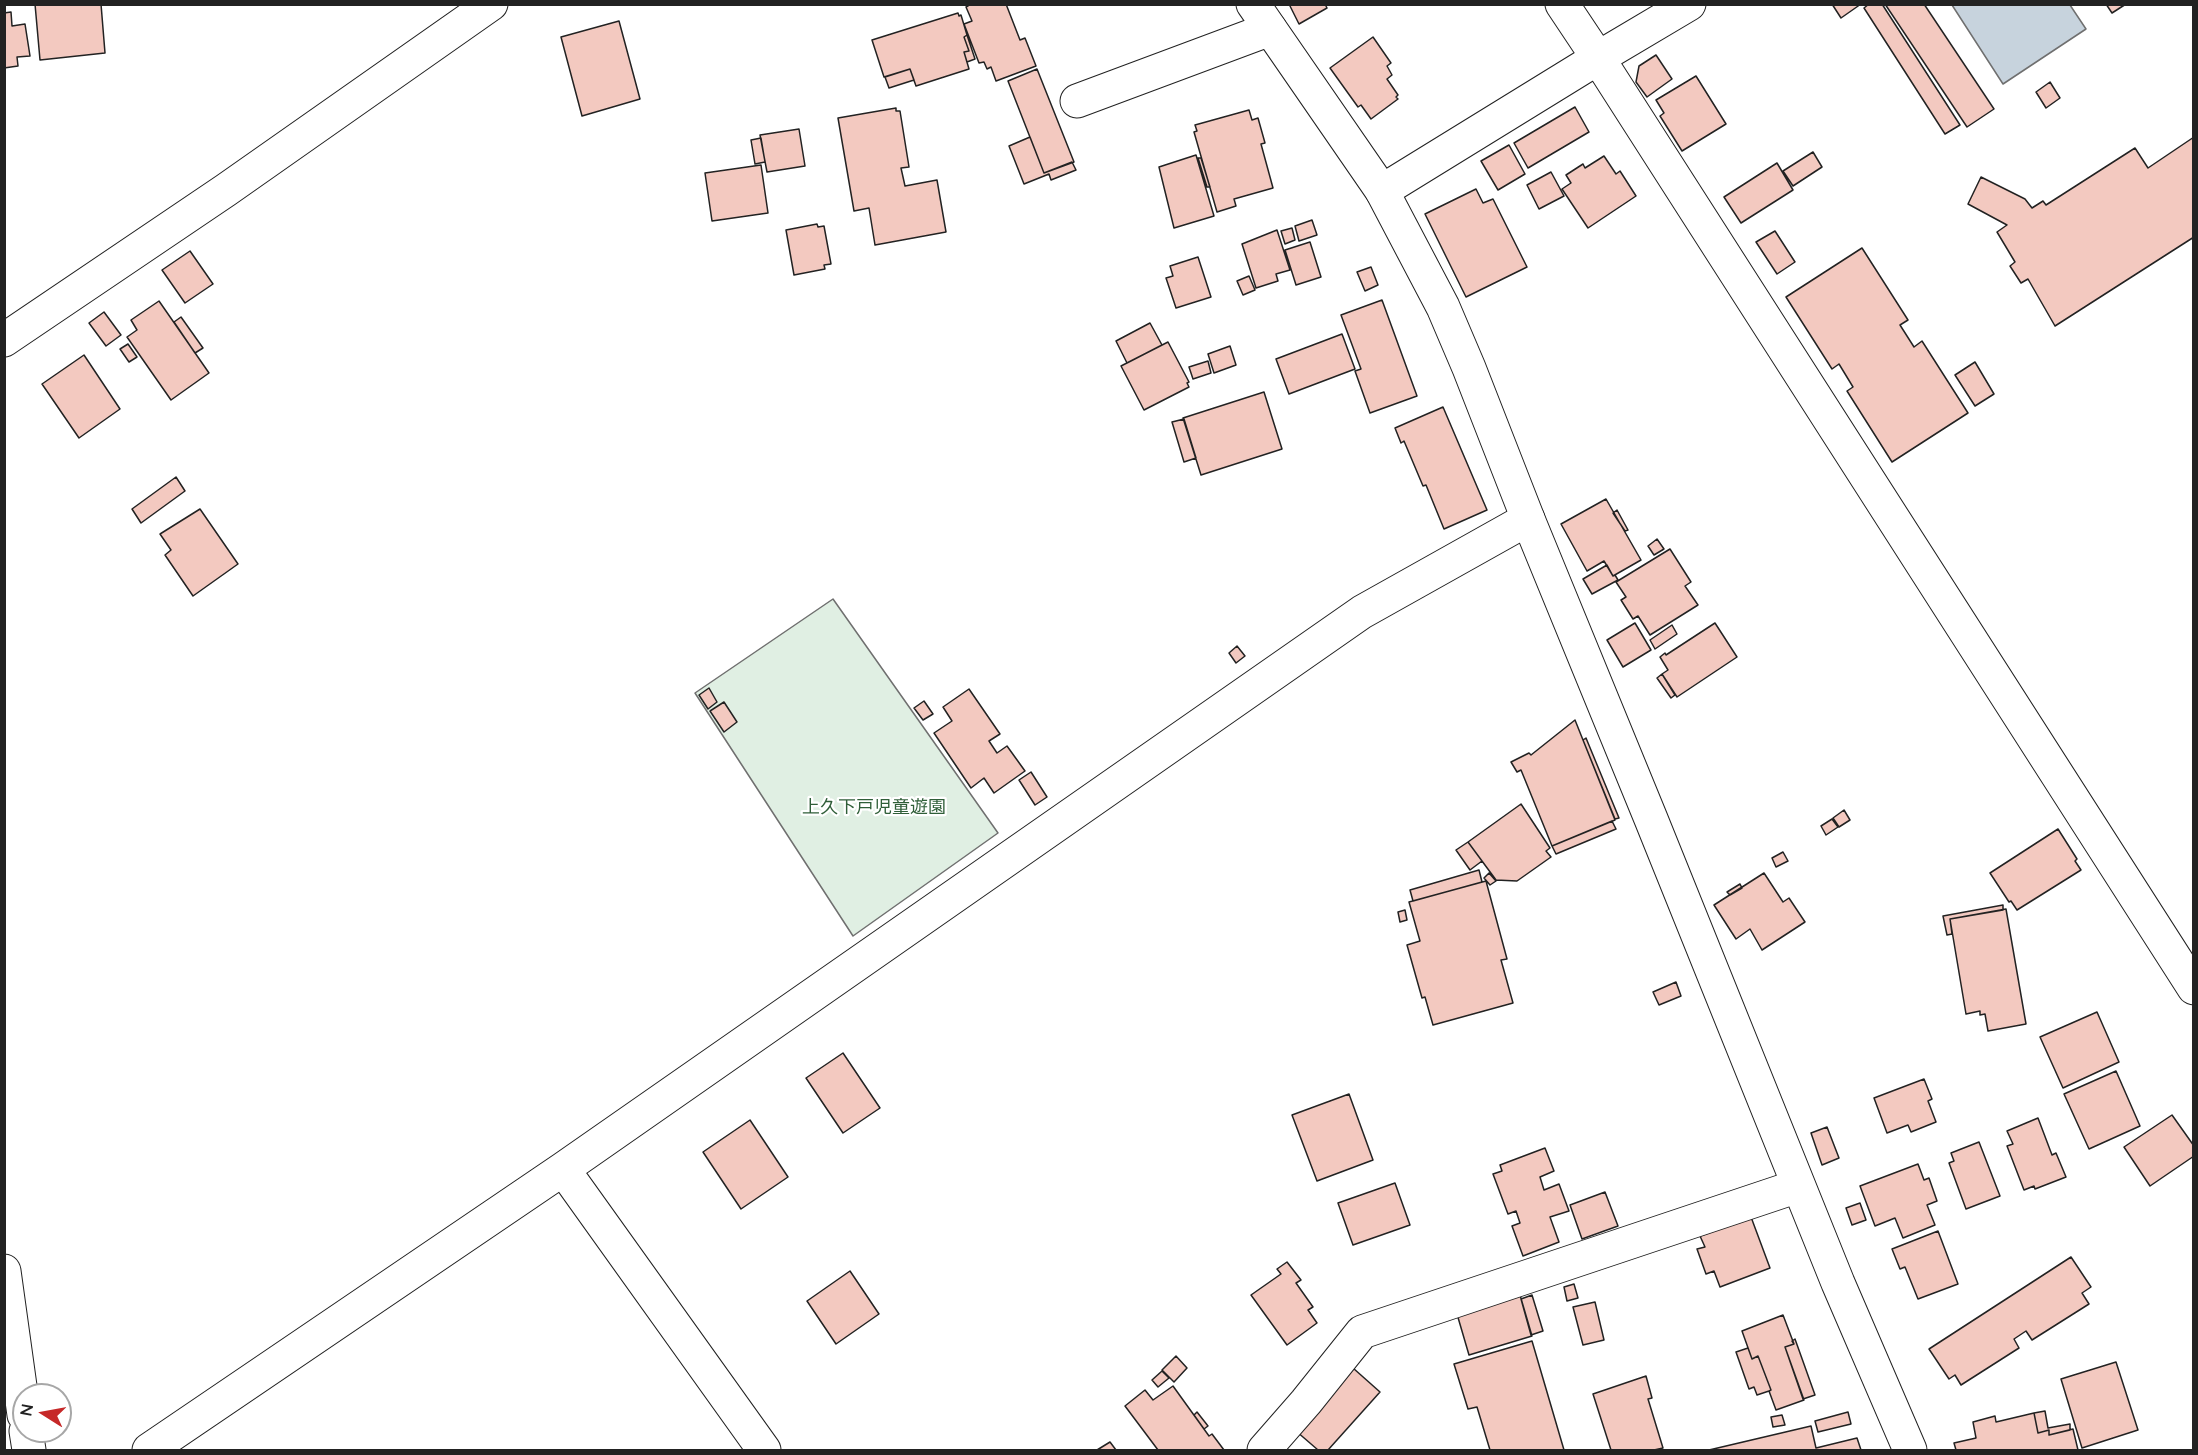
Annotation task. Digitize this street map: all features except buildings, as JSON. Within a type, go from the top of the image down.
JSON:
[{"type":"street","points":[[4,340],[226,190],[491,4]]},
{"type":"street","points":[[1562,4],[2193,988]]},
{"type":"street","points":[[1382,191],[1689,4]]},
{"type":"street","points":[[1077,100],[1261,17],[1382,191],[1447,317],[1469,368],[1798,1186],[1910,1450]]},
{"type":"street","points":[[149,1450],[563,1169],[1362,612],[1528,519]]},
{"type":"street","points":[[563,1169],[764,1450]]},
{"type":"street","points":[[1264,1450],[1362,1332],[1798,1186]]},
{"type":"street","points":[[4,1271],[20,1383]]},
{"type":"green space","name":"上久下戸児童遊園","points":[[833,599],[998,833],[853,936],[695,693]]},
{"type":"shaded area","points":[[1952,5],[2070,5],[2086,29],[2003,84]]}]
